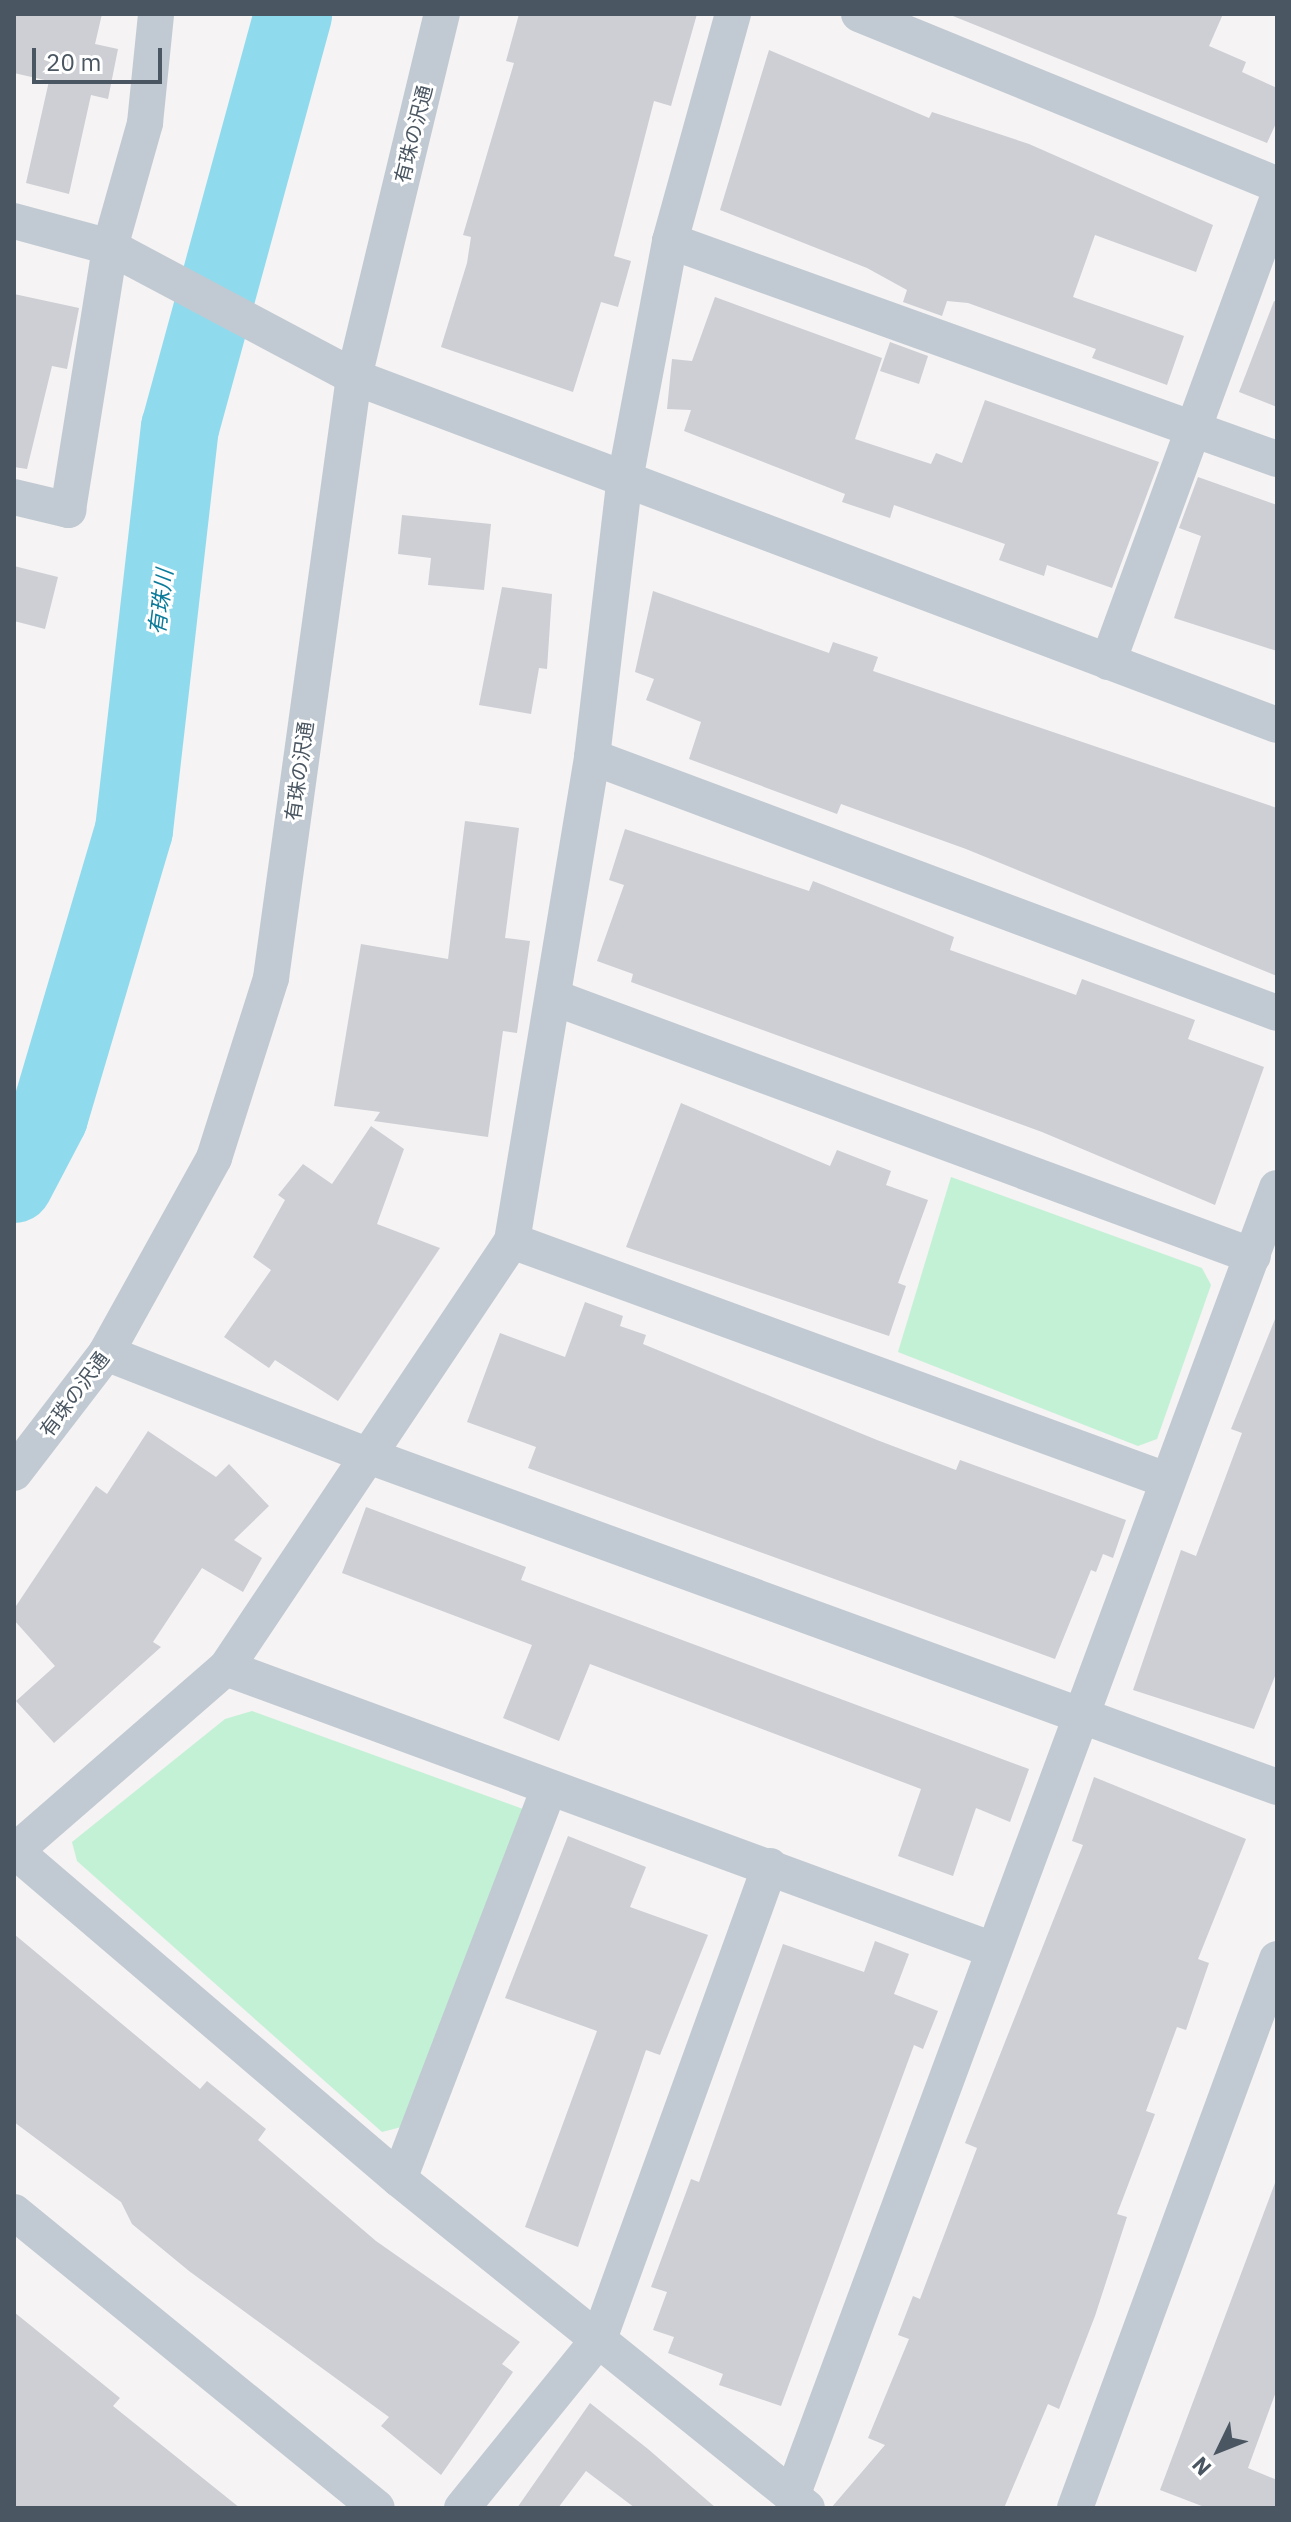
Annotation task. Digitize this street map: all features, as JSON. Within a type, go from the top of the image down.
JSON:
[{"type":"street","points":[[14,497],[68,510],[110,247],[145,123],[156,14]]},
{"type":"street","name":"有珠の沢通","points":[[14,1473],[106,1353],[214,1158],[271,978],[354,377],[442,14]]},
{"type":"street","points":[[733,14],[670,241],[624,485],[592,757],[555,998],[512,1241],[226,1668],[15,1851],[399,2179],[799,2502],[993,1950],[1277,1188]]},
{"type":"street","points":[[859,14],[1277,185]]},
{"type":"street","points":[[1108,662],[1197,430],[1277,200]]},
{"type":"street","points":[[14,221],[110,247],[354,377],[624,485],[1277,725]]},
{"type":"street","points":[[670,241],[1277,459]]},
{"type":"street","points":[[592,757],[1277,1013]]},
{"type":"street","points":[[555,998],[1253,1256]]},
{"type":"street","points":[[512,1241],[1166,1480]]},
{"type":"street","points":[[106,1353],[366,1455],[1277,1787]]},
{"type":"street","points":[[226,1668],[993,1950]]},
{"type":"street","points":[[399,2179],[549,1788]]},
{"type":"street","points":[[462,2508],[599,2339],[770,1866]]},
{"type":"street","points":[[1075,2508],[1277,1959]]},
{"type":"street","points":[[14,2212],[377,2508]]},
{"type":"green space","points":[[951,1177],[1202,1268],[1211,1285],[1157,1439],[1138,1446],[898,1352]]},
{"type":"green space","points":[[252,1711],[523,1809],[405,2126],[382,2132],[77,1861],[72,1842],[225,1719]]},
{"type":"building","points":[[14,14],[102,14],[95,44],[118,49],[108,99],[91,95],[69,194],[26,183],[49,81],[14,73]]},
{"type":"building","points":[[519,14],[697,14],[671,106],[654,101],[614,256],[631,261],[618,307],[601,302],[573,392],[441,347],[467,263],[471,237],[463,235],[514,63],[506,61]]},
{"type":"building","points":[[948,14],[1223,14],[1209,46],[1246,62],[1242,72],[1277,88],[1277,121],[1267,143]]},
{"type":"building","points":[[769,50],[929,118],[932,112],[1029,144],[1213,225],[1196,272],[1095,235],[1073,297],[1184,336],[1167,385],[1092,358],[1096,349],[968,303],[947,301],[942,316],[903,302],[907,290],[867,268],[720,210]]},
{"type":"building","points":[[14,294],[79,308],[67,369],[52,366],[27,469],[14,467]]},
{"type":"building","points":[[715,297],[882,358],[855,439],[931,464],[936,453],[962,463],[985,400],[1159,462],[1112,588],[1047,565],[1044,576],[999,560],[1005,544],[894,505],[890,518],[842,502],[845,494],[684,431],[691,410],[667,409],[672,359],[692,361]]},
{"type":"building","points":[[1274,301],[1277,302],[1277,407],[1239,392]]},
{"type":"building","points":[[890,342],[928,356],[919,384],[880,371]]},
{"type":"building","points":[[1198,477],[1277,505],[1277,651],[1174,618],[1201,536],[1179,528]]},
{"type":"building","points":[[402,515],[491,524],[484,590],[428,585],[431,558],[398,554]]},
{"type":"building","points":[[14,566],[58,577],[45,629],[14,621]]},
{"type":"building","points":[[502,587],[552,594],[547,669],[539,668],[531,714],[479,705]]},
{"type":"building","points":[[653,591],[829,653],[833,642],[878,657],[873,671],[1277,808],[1277,976],[966,849],[841,804],[837,814],[689,759],[701,722],[646,700],[654,679],[635,672]]},
{"type":"building","points":[[465,821],[519,828],[505,938],[530,941],[517,1033],[503,1031],[488,1137],[374,1121],[380,1112],[334,1106],[361,944],[448,959]]},
{"type":"building","points":[[625,829],[809,891],[813,881],[954,937],[950,950],[1076,995],[1082,979],[1195,1020],[1188,1039],[1264,1067],[1215,1205],[1042,1132],[631,982],[633,974],[597,961],[624,885],[609,880]]},
{"type":"building","points":[[681,1103],[830,1166],[837,1150],[891,1171],[886,1185],[928,1200],[898,1283],[906,1286],[889,1336],[626,1247]]},
{"type":"building","points":[[371,1126],[404,1149],[377,1224],[440,1248],[338,1401],[275,1360],[269,1368],[224,1337],[271,1270],[253,1257],[285,1200],[278,1195],[303,1164],[332,1184]]},
{"type":"building","points":[[585,1302],[623,1316],[620,1326],[646,1335],[643,1344],[877,1440],[956,1470],[960,1460],[1126,1520],[1113,1558],[1103,1554],[1096,1572],[1091,1570],[1055,1659],[528,1468],[536,1447],[467,1422],[500,1333],[565,1357]]},
{"type":"building","points":[[1275,1319],[1277,1671],[1254,1729],[1133,1690],[1181,1550],[1196,1556],[1242,1433],[1231,1429]]},
{"type":"building","points":[[148,1431],[216,1477],[229,1464],[269,1506],[234,1540],[262,1558],[243,1592],[202,1568],[153,1642],[161,1647],[54,1743],[16,1701],[55,1666],[14,1620],[14,1609],[96,1486],[107,1494]]},
{"type":"building","points":[[366,1507],[526,1567],[521,1580],[1029,1769],[1010,1822],[976,1808],[953,1876],[898,1856],[921,1789],[590,1664],[559,1741],[503,1718],[532,1645],[342,1573]]},
{"type":"building","points":[[1094,1777],[1246,1839],[1198,1959],[1209,1963],[1186,2030],[1177,2027],[1146,2111],[1155,2114],[1117,2214],[1127,2217],[1095,2316],[1059,2409],[1048,2404],[1004,2508],[831,2508],[885,2445],[868,2438],[909,2339],[898,2335],[913,2296],[920,2299],[977,2148],[965,2143],[1083,1845],[1072,1841]]},
{"type":"building","points":[[568,1836],[646,1867],[630,1907],[708,1935],[660,2055],[646,2050],[578,2247],[525,2227],[597,2031],[505,1998]]},
{"type":"building","points":[[14,1934],[200,2089],[207,2081],[266,2129],[258,2140],[376,2241],[520,2342],[502,2364],[513,2372],[441,2475],[381,2426],[389,2417],[189,2271],[132,2224],[121,2202],[14,2122]]},
{"type":"building","points":[[875,1941],[909,1954],[894,1994],[938,2011],[923,2049],[914,2045],[781,2406],[719,2385],[723,2374],[668,2353],[674,2337],[653,2330],[667,2292],[651,2287],[691,2179],[699,2182],[783,1944],[864,1972]]},
{"type":"building","points":[[1275,2183],[1277,2389],[1248,2468],[1277,2480],[1277,2508],[1207,2508],[1160,2490]]},
{"type":"building","points":[[14,2312],[120,2398],[113,2406],[240,2508],[14,2508]]},
{"type":"building","points":[[590,2403],[716,2508],[635,2508],[586,2471],[558,2508],[517,2508]]},
{"type":"waterway","name":"有珠川","points":[[14,1184],[49,1117],[134,830],[180,428],[293,14]]}]
